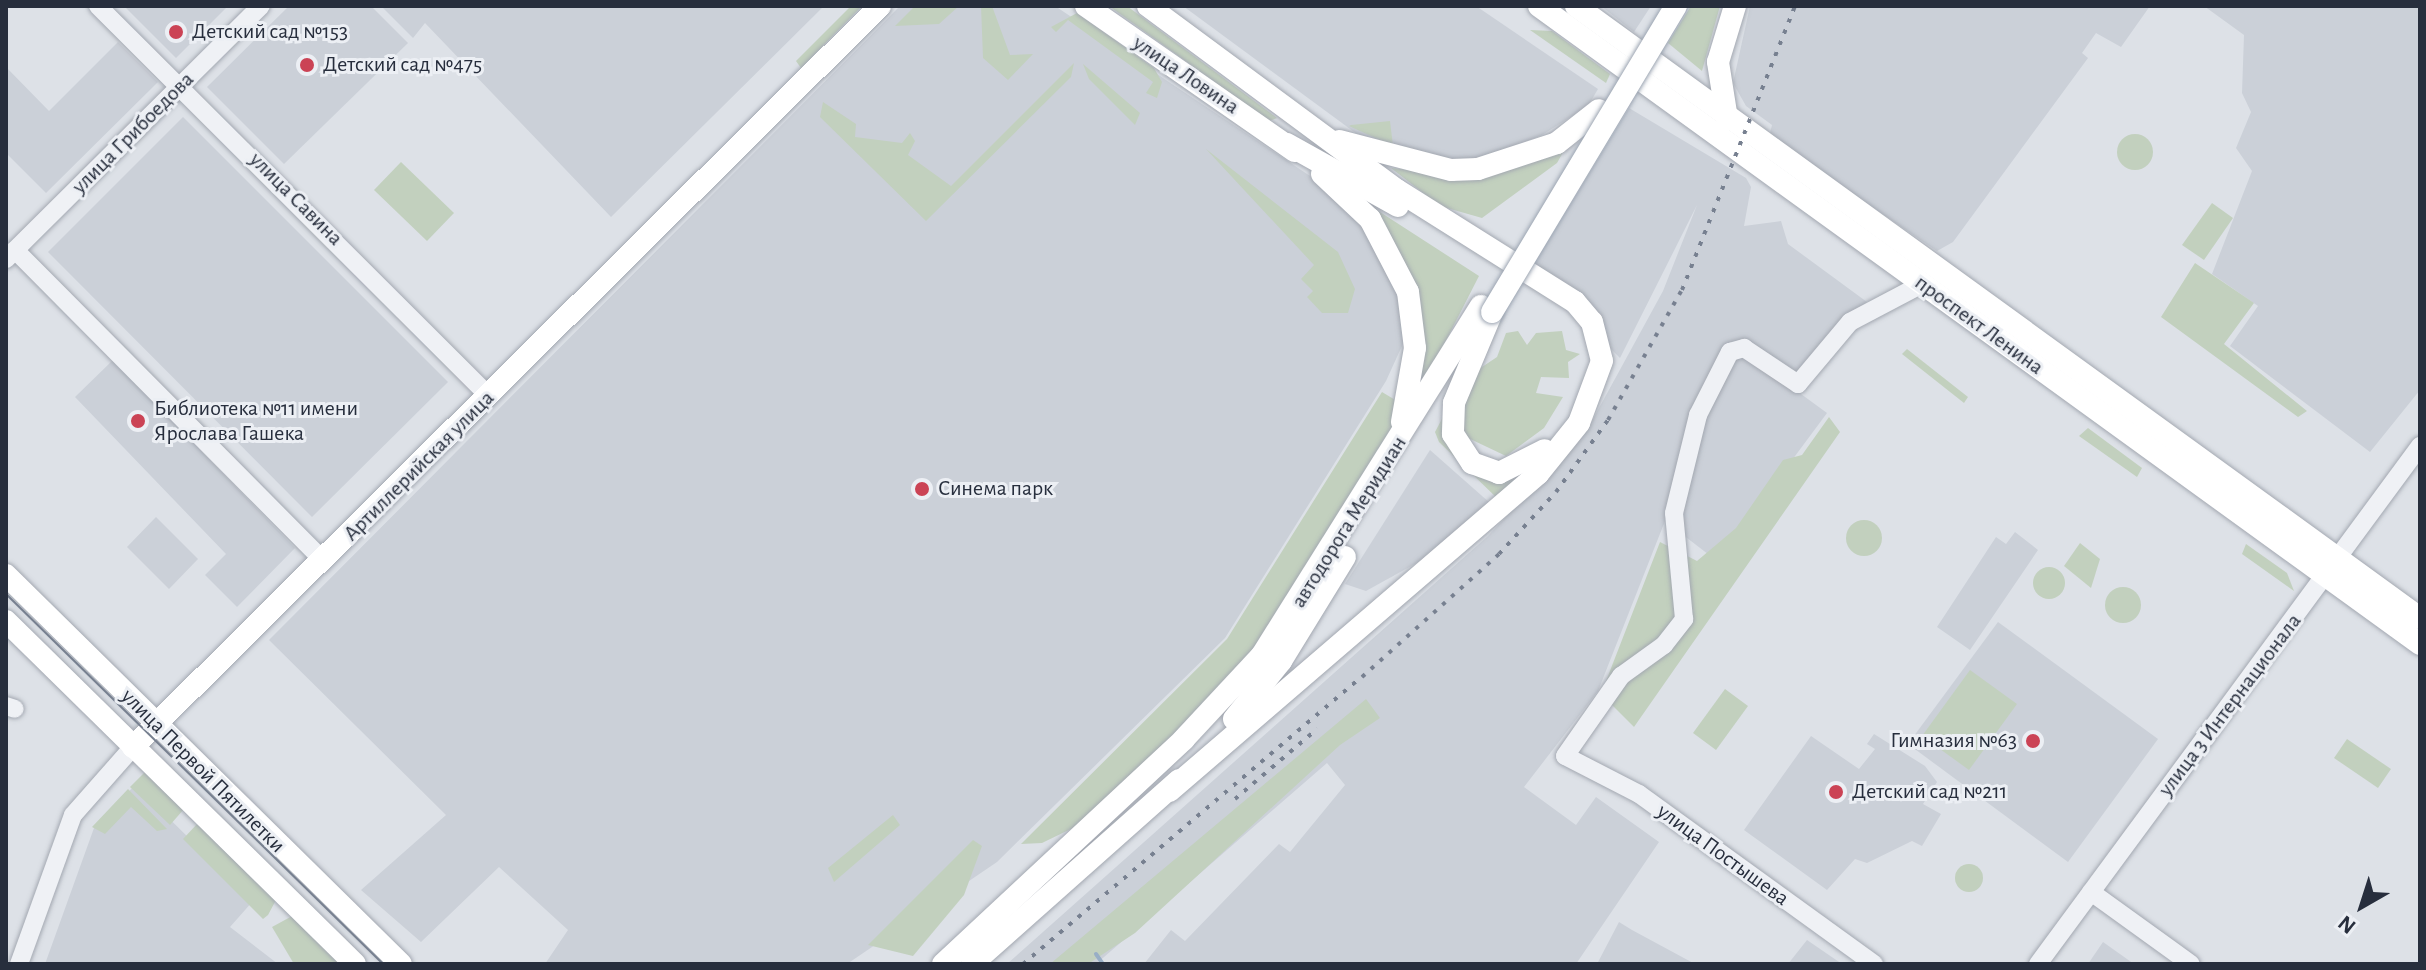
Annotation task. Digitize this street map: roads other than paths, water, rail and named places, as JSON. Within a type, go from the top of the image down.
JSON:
[{"type":"main road","name":"Артиллерийская улица","points":[[133,747],[324,561],[880,6]]},
{"type":"main road","points":[[1148,6],[1297,119],[1575,302],[1601,342],[1599,381],[1579,423],[1538,474],[1169,791]]},
{"type":"main road","name":"проспект Ленина","points":[[1539,6],[1930,276],[2333,567],[2420,618]]},
{"type":"main road","name":"проспект Ленина","points":[[1576,6],[1930,276]]},
{"type":"main road","name":"автодорога Меридиан","points":[[972,964],[1169,791],[1281,661],[1661,6]]},
{"type":"main road","name":"автодорога Меридиан","points":[[943,964],[1232,692],[1378,478],[1676,6]]},
{"type":"main road","points":[[1727,119],[1718,62],[1735,6]]},
{"type":"main road","name":"улица Ловина","points":[[1089,7],[1282,140]]},
{"type":"main road","points":[[1322,136],[1397,159],[1451,170],[1505,164],[1557,143],[1599,110]]},
{"type":"main road","points":[[1282,140],[1297,119]]},
{"type":"main road","points":[[1282,140],[1558,305],[1582,334],[1586,378],[1569,416],[1533,461],[1499,473],[1460,451],[1453,418],[1487,309]]},
{"type":"main road","points":[[1282,140],[1370,219],[1408,292],[1414,372],[1407,411],[1378,478]]},
{"type":"main road","name":"проспект Ленина","points":[[2333,567],[2420,644]]},
{"type":"main road","name":"улица Первой Пятилетки","points":[[6,575],[401,964]]},
{"type":"main road","name":"улица Первой Пятилетки","points":[[6,621],[355,964]]},
{"type":"street","name":"улица Савина","points":[[98,6],[181,85],[489,396]]},
{"type":"street","name":"улица Грибоедова","points":[[11,254],[261,6]]},
{"type":"street","points":[[11,254],[324,561]]},
{"type":"street","name":"улица Постышева","points":[[1874,964],[1639,794],[1565,756],[1621,676],[1664,645],[1684,619],[1674,513],[1698,415],[1730,352],[1744,348],[1798,384],[1850,322],[1930,276]]},
{"type":"street","name":"улица 3 Интернационала","points":[[2038,964],[2420,446]]},
{"type":"street","name":"Артиллерийская улица","points":[[19,964],[73,815],[133,747]]},
{"type":"street","points":[[2091,892],[2191,964]]},
{"type":"waterway","points":[[1096,954],[1103,964]]},
{"type":"tram line","points":[[6,594],[383,964]]},
{"type":"railway","points":[[1023,964],[1362,677],[1499,554],[1556,492],[1608,420],[1682,290],[1795,6]]},
{"type":"railway","points":[[1235,799],[1317,729]]},
{"type":"place","name":"Детский сад №153","points":[[176,32]]},
{"type":"place","name":"Детский сад №475","points":[[307,65]]},
{"type":"place","name":"Библиотека №11 имени Ярослава Гашека","points":[[138,421]]},
{"type":"place","name":"Синема парк","points":[[922,489]]},
{"type":"place","name":"Гимназия №63","points":[[2033,741]]},
{"type":"place","name":"Детский сад №211","points":[[1836,792]]}]
